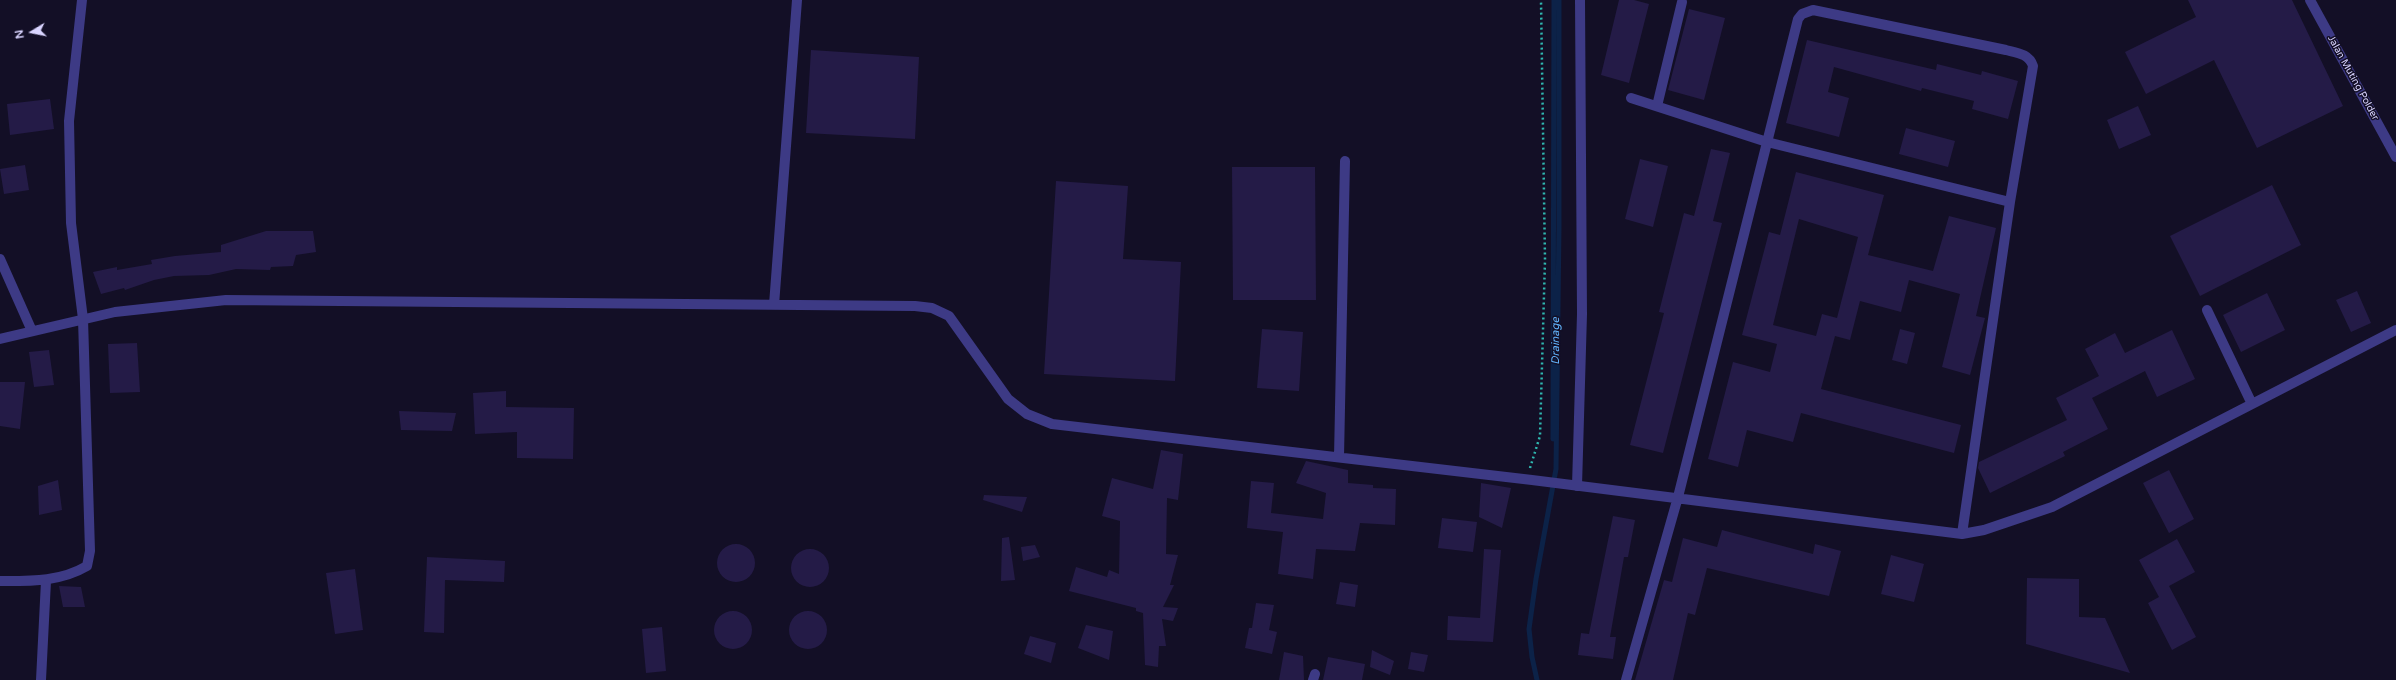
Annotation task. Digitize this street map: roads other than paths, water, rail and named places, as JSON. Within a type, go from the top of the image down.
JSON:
[{"type":"street","points":[[0,581],[46,581],[67,575],[87,566],[90,552],[83,319],[71,223],[69,121],[82,0]]},
{"type":"street","points":[[774,305],[797,0]]},
{"type":"street","points":[[1578,486],[1582,314],[1580,0]]},
{"type":"street","name":"Jalan Muting Polder","points":[[2310,0],[2396,156]]},
{"type":"street","points":[[1657,106],[1682,2]]},
{"type":"street","points":[[1626,680],[1678,497],[1798,19],[1807,11],[1813,10],[2006,50],[2026,56],[2031,60],[2033,66],[2010,202],[1962,534]]},
{"type":"street","points":[[1631,98],[1767,142],[2010,202]]},
{"type":"street","points":[[1339,457],[1345,161]]},
{"type":"street","points":[[0,259],[32,331]]},
{"type":"street","points":[[0,339],[123,311],[226,300],[915,306],[932,308],[949,316],[1008,399],[1027,414],[1052,424],[1678,497],[1962,534],[1984,530],[2052,507],[2396,330]]},
{"type":"street","points":[[2207,310],[2252,404]]},
{"type":"street","points":[[41,680],[46,581]]},
{"type":"waterway","points":[[1553,439],[1554,0]]},
{"type":"waterway","name":"Drainage","points":[[1537,680],[1532,657],[1529,629],[1536,579],[1556,469],[1559,226],[1559,0]]}]
